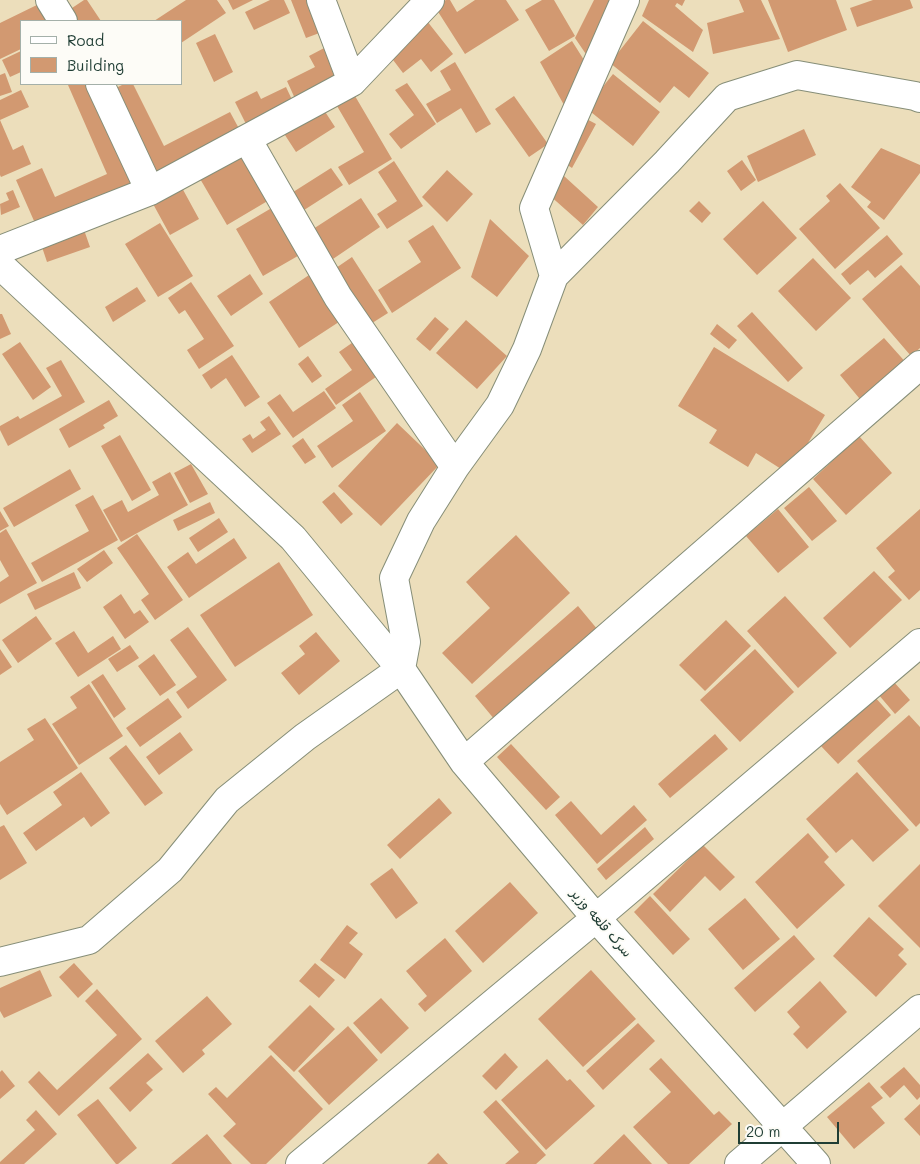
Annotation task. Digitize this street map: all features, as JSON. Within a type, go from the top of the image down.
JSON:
[{"type":"street","points":[[50,0],[62,20]]},
{"type":"street","points":[[321,0],[352,82]]},
{"type":"street","points":[[0,250],[150,191],[352,82],[430,0]]},
{"type":"street","points":[[554,276],[534,208],[625,0]]},
{"type":"street","points":[[0,962],[89,940],[170,870],[228,800],[305,737],[402,669],[406,642],[394,578],[421,522],[455,467],[500,405],[527,349],[554,276],[727,97],[797,75],[920,98]]},
{"type":"street","points":[[100,85],[150,191]]},
{"type":"street","points":[[247,139],[338,297],[455,467]]},
{"type":"street","name":"سرک قلعه وزیر","points":[[0,265],[293,538],[402,669],[464,762],[596,918],[816,1164]]},
{"type":"street","points":[[464,762],[920,365]]},
{"type":"street","points":[[300,1164],[596,918],[920,643]]},
{"type":"street","points":[[739,1164],[920,1008]]},
{"type":"building","points":[[87,0],[100,20],[72,20],[66,12]]},
{"type":"building","points":[[186,0],[217,0],[226,13],[182,42],[182,20],[156,20]]},
{"type":"building","points":[[228,0],[253,0],[233,10]]},
{"type":"building","points":[[270,0],[284,0],[290,13],[254,30],[245,12]]},
{"type":"building","points":[[291,0],[309,0],[322,32],[306,38]]},
{"type":"building","points":[[446,0],[450,0],[457,12],[475,0],[506,0],[519,20],[465,54],[435,7]]},
{"type":"building","points":[[542,0],[554,0],[575,36],[549,51],[525,10]]},
{"type":"building","points":[[594,0],[619,0],[592,63],[575,38]]},
{"type":"building","points":[[649,0],[685,0],[682,6],[677,3],[675,6],[703,30],[693,52],[642,16]]},
{"type":"building","points":[[739,0],[761,0],[780,39],[713,54],[707,23],[744,12]]},
{"type":"building","points":[[768,0],[836,0],[847,30],[788,52]]},
{"type":"building","points":[[873,0],[910,0],[913,8],[857,27],[850,8]]},
{"type":"building","points":[[43,2],[52,20],[20,20],[20,49],[0,59],[0,23]]},
{"type":"building","points":[[427,21],[453,54],[431,72],[421,59],[403,73],[387,52]]},
{"type":"building","points":[[643,21],[709,73],[689,98],[674,86],[660,103],[610,63]]},
{"type":"building","points":[[215,34],[233,72],[214,82],[196,43]]},
{"type":"building","points":[[572,41],[589,68],[564,105],[540,62]]},
{"type":"building","points":[[328,46],[345,79],[297,103],[287,81],[315,67],[309,56]]},
{"type":"building","points":[[20,51],[20,72],[10,77],[2,60]]},
{"type":"building","points":[[455,62],[491,124],[476,133],[461,108],[437,123],[426,104],[451,90],[440,71]]},
{"type":"building","points":[[5,73],[12,92],[0,96],[0,75]]},
{"type":"building","points":[[613,74],[660,112],[633,146],[586,108]]},
{"type":"building","points":[[407,83],[436,124],[401,149],[389,134],[414,115],[395,90]]},
{"type":"building","points":[[68,85],[94,85],[138,186],[38,230],[16,180],[42,168],[55,197],[107,174]]},
{"type":"building","points":[[122,85],[134,85],[164,146],[230,112],[243,136],[155,180],[110,91]]},
{"type":"building","points":[[286,87],[295,106],[249,130],[235,102],[257,91],[261,99]]},
{"type":"building","points":[[21,90],[29,107],[0,120],[0,100]]},
{"type":"building","points":[[355,96],[392,159],[349,185],[338,167],[364,152],[337,106]]},
{"type":"building","points":[[514,96],[548,144],[529,157],[495,109]]},
{"type":"building","points":[[322,107],[335,127],[296,152],[283,132]]},
{"type":"building","points":[[579,115],[596,124],[572,168],[560,160]]},
{"type":"building","points":[[0,120],[13,150],[23,145],[31,164],[1,177],[0,175]]},
{"type":"building","points":[[804,129],[816,155],[758,182],[747,156]]},
{"type":"building","points":[[247,148],[276,196],[227,225],[199,177]]},
{"type":"building","points":[[881,148],[920,165],[920,173],[884,220],[867,207],[871,202],[851,187]]},
{"type":"building","points":[[742,160],[756,180],[741,191],[727,171]]},
{"type":"building","points":[[394,161],[423,206],[387,229],[377,214],[397,201],[378,172]]},
{"type":"building","points":[[331,168],[343,185],[301,212],[290,194]]},
{"type":"building","points":[[447,170],[473,194],[447,222],[422,197]]},
{"type":"building","points":[[564,176],[598,207],[583,225],[548,194]]},
{"type":"building","points":[[840,183],[880,228],[835,269],[799,229],[830,201],[826,196]]},
{"type":"building","points":[[181,186],[199,219],[170,235],[152,202]]},
{"type":"building","points":[[13,190],[20,207],[1,215],[0,204],[9,200],[6,193]]},
{"type":"building","points":[[361,198],[380,227],[330,261],[310,231]]},
{"type":"building","points":[[699,201],[711,213],[702,223],[689,211]]},
{"type":"building","points":[[763,201],[797,238],[757,275],[723,239]]},
{"type":"building","points":[[275,206],[303,253],[263,276],[236,229]]},
{"type":"building","points":[[490,219],[529,256],[497,297],[471,277]]},
{"type":"building","points":[[160,223],[193,276],[158,297],[125,244]]},
{"type":"building","points":[[433,225],[461,268],[392,313],[378,290],[421,262],[408,241]]},
{"type":"building","points":[[83,227],[90,247],[47,262],[40,241]]},
{"type":"building","points":[[887,235],[903,254],[875,278],[868,270],[850,285],[841,274]]},
{"type":"building","points":[[352,257],[388,313],[369,325],[333,270]]},
{"type":"building","points":[[813,258],[851,298],[816,331],[778,291]]},
{"type":"building","points":[[901,265],[920,286],[920,348],[911,356],[862,299]]},
{"type":"building","points":[[315,271],[345,318],[299,348],[269,302]]},
{"type":"building","points":[[250,274],[263,294],[231,316],[217,296]]},
{"type":"building","points":[[191,282],[234,346],[199,369],[187,350],[204,339],[185,310],[179,314],[168,298]]},
{"type":"building","points":[[137,287],[146,301],[113,322],[105,307]]},
{"type":"building","points":[[752,312],[803,368],[788,382],[737,326]]},
{"type":"building","points":[[0,314],[2,314],[11,334],[0,339]]},
{"type":"building","points":[[435,317],[449,329],[430,351],[416,339]]},
{"type":"building","points":[[466,320],[507,356],[477,389],[436,353]]},
{"type":"building","points":[[717,324],[737,340],[729,349],[710,334]]},
{"type":"building","points":[[359,338],[383,372],[336,405],[325,389],[352,370],[339,352]]},
{"type":"building","points":[[884,338],[909,366],[864,404],[840,375]]},
{"type":"building","points":[[20,342],[51,387],[33,400],[2,354]]},
{"type":"building","points":[[714,347],[825,415],[789,474],[756,453],[748,467],[709,443],[717,430],[678,406]]},
{"type":"building","points":[[232,355],[260,397],[245,407],[226,378],[211,389],[202,375]]},
{"type":"building","points":[[308,356],[322,376],[312,383],[298,364]]},
{"type":"building","points":[[61,360],[85,402],[8,446],[0,426],[18,416],[20,419],[62,396],[46,368]]},
{"type":"building","points":[[324,391],[336,408],[293,438],[267,403],[280,394],[293,412]]},
{"type":"building","points":[[360,392],[386,431],[332,468],[317,446],[353,421],[342,405]]},
{"type":"building","points":[[109,400],[118,416],[103,425],[105,428],[69,448],[59,429]]},
{"type":"building","points":[[269,416],[281,434],[252,453],[242,439],[250,434],[253,439],[266,430],[260,422]]},
{"type":"building","points":[[397,423],[440,464],[381,526],[338,486]]},
{"type":"building","points":[[120,435],[151,490],[132,501],[101,446]]},
{"type":"building","points":[[859,436],[892,473],[846,515],[813,479]]},
{"type":"building","points":[[303,438],[316,457],[305,464],[292,446]]},
{"type":"building","points":[[191,464],[208,494],[190,503],[174,473]]},
{"type":"building","points":[[70,469],[81,489],[14,527],[3,508]]},
{"type":"building","points":[[170,472],[188,505],[121,542],[103,510],[122,500],[128,512],[159,495],[152,482]]},
{"type":"building","points":[[809,487],[837,521],[812,541],[784,508]]},
{"type":"building","points":[[334,492],[353,514],[341,524],[322,502]]},
{"type":"building","points":[[93,495],[118,540],[42,582],[31,563],[89,531],[75,505]]},
{"type":"building","points":[[210,502],[215,513],[178,531],[173,520]]},
{"type":"building","points":[[778,509],[809,547],[778,573],[746,536]]},
{"type":"building","points":[[920,509],[920,590],[909,600],[888,577],[895,571],[876,548]]},
{"type":"building","points":[[0,511],[9,526],[0,531]]},
{"type":"building","points":[[219,518],[228,532],[198,552],[189,538]]},
{"type":"building","points":[[6,529],[37,583],[0,604],[0,582],[9,576],[0,560],[0,533]]},
{"type":"building","points":[[137,534],[183,600],[155,620],[141,600],[149,594],[117,548]]},
{"type":"building","points":[[516,535],[570,593],[472,684],[442,653],[490,608],[466,582]]},
{"type":"building","points":[[234,538],[247,558],[189,598],[167,567],[188,552],[196,564]]},
{"type":"building","points":[[104,550],[113,563],[87,582],[77,569]]},
{"type":"building","points":[[279,562],[313,615],[235,667],[200,615]]},
{"type":"building","points":[[874,571],[902,600],[850,648],[823,618]]},
{"type":"building","points":[[74,572],[81,588],[35,610],[27,594]]},
{"type":"building","points":[[121,594],[134,614],[140,610],[149,622],[125,639],[103,607]]},
{"type":"building","points":[[785,596],[837,653],[798,688],[747,631]]},
{"type":"building","points":[[578,606],[598,630],[495,720],[475,696]]},
{"type":"building","points":[[36,616],[52,639],[18,663],[2,640]]},
{"type":"building","points":[[726,620],[751,646],[705,691],[679,665]]},
{"type":"building","points":[[188,627],[227,680],[188,709],[176,692],[197,677],[170,640]]},
{"type":"building","points":[[74,631],[88,653],[113,636],[121,649],[78,677],[55,643]]},
{"type":"building","points":[[316,632],[340,661],[299,695],[281,673],[305,654],[299,646]]},
{"type":"building","points":[[130,645],[139,658],[117,672],[108,659]]},
{"type":"building","points":[[0,649],[12,667],[0,675]]},
{"type":"building","points":[[755,649],[794,692],[740,742],[700,700]]},
{"type":"building","points":[[154,654],[176,685],[160,696],[138,666]]},
{"type":"building","points":[[103,674],[126,709],[114,718],[91,682]]},
{"type":"building","points":[[893,681],[910,700],[895,714],[878,694]]},
{"type":"building","points":[[89,684],[123,736],[79,765],[52,724],[77,708],[70,697]]},
{"type":"building","points":[[874,696],[891,715],[838,764],[820,745]]},
{"type":"building","points":[[168,698],[182,717],[140,747],[126,728]]},
{"type":"building","points":[[909,715],[920,727],[920,823],[916,827],[857,761]]},
{"type":"building","points":[[45,718],[78,768],[7,815],[0,804],[0,762],[34,740],[27,729]]},
{"type":"building","points":[[180,732],[193,750],[159,775],[146,757]]},
{"type":"building","points":[[715,734],[728,749],[670,798],[658,784]]},
{"type":"building","points":[[511,744],[560,797],[546,810],[497,757]]},
{"type":"building","points":[[126,745],[163,793],[145,806],[109,758]]},
{"type":"building","points":[[81,772],[110,813],[91,827],[84,817],[36,851],[23,833],[62,805],[53,792]]},
{"type":"building","points":[[857,772],[909,830],[873,862],[852,839],[836,853],[806,819]]},
{"type":"building","points":[[439,798],[452,813],[400,859],[387,845]]},
{"type":"building","points":[[571,801],[601,835],[634,805],[647,820],[597,864],[555,815]]},
{"type":"building","points":[[4,825],[27,863],[0,880],[0,827]]},
{"type":"building","points":[[645,827],[654,839],[606,880],[597,869]]},
{"type":"building","points":[[808,833],[829,857],[824,862],[845,885],[797,929],[755,882]]},
{"type":"building","points":[[703,845],[735,877],[720,891],[705,876],[670,912],[653,894]]},
{"type":"building","points":[[920,864],[920,948],[878,906]]},
{"type":"building","points":[[392,868],[418,903],[396,919],[370,884]]},
{"type":"building","points":[[510,882],[538,913],[483,963],[455,931]]},
{"type":"building","points":[[650,896],[690,939],[673,955],[634,912]]},
{"type":"building","points":[[745,898],[780,939],[743,970],[708,929]]},
{"type":"building","points":[[869,917],[904,949],[898,955],[907,964],[876,997],[833,956]]},
{"type":"building","points":[[347,925],[358,933],[349,943],[363,954],[345,979],[320,960]]},
{"type":"building","points":[[794,935],[815,959],[755,1012],[734,988]]},
{"type":"building","points":[[445,938],[472,971],[425,1012],[418,1004],[427,996],[406,971]]},
{"type":"building","points":[[74,963],[93,984],[78,998],[59,977]]},
{"type":"building","points":[[315,963],[335,980],[319,998],[299,981]]},
{"type":"building","points":[[40,970],[52,996],[4,1018],[0,1011],[0,988]]},
{"type":"building","points":[[591,970],[636,1019],[583,1067],[538,1019]]},
{"type":"building","points":[[820,981],[847,1012],[807,1049],[793,1034],[800,1027],[787,1012]]},
{"type":"building","points":[[97,989],[142,1039],[59,1116],[28,1082],[39,1071],[57,1090],[117,1035],[85,1001]]},
{"type":"building","points":[[207,996],[232,1024],[202,1050],[205,1054],[183,1073],[155,1041]]},
{"type":"building","points":[[381,998],[409,1028],[381,1054],[353,1023]]},
{"type":"building","points":[[310,1005],[335,1029],[294,1072],[268,1047]]},
{"type":"building","points":[[638,1023],[655,1041],[603,1090],[586,1071]]},
{"type":"building","points":[[348,1026],[378,1060],[329,1105],[298,1071]]},
{"type":"building","points":[[148,1053],[163,1069],[146,1083],[153,1090],[130,1112],[109,1088]]},
{"type":"building","points":[[505,1053],[518,1067],[496,1090],[482,1076]]},
{"type":"building","points":[[271,1055],[323,1109],[266,1164],[251,1164],[223,1136],[236,1124],[208,1094],[216,1087],[227,1098]]},
{"type":"building","points":[[661,1058],[714,1115],[719,1111],[732,1124],[689,1164],[668,1164],[633,1127],[671,1092],[649,1069]]},
{"type":"building","points":[[547,1059],[567,1081],[570,1079],[595,1106],[546,1150],[501,1100]]},
{"type":"building","points":[[904,1067],[920,1085],[920,1097],[917,1100],[904,1085],[890,1098],[880,1087]]},
{"type":"building","points":[[2,1070],[15,1086],[0,1099],[0,1072]]},
{"type":"building","points":[[869,1082],[883,1098],[871,1107],[885,1123],[854,1149],[827,1117]]},
{"type":"building","points":[[98,1099],[137,1148],[118,1164],[116,1164],[77,1115]]},
{"type":"building","points":[[496,1100],[546,1155],[536,1164],[505,1164],[519,1152],[483,1112]]},
{"type":"building","points":[[920,1104],[920,1136],[904,1119]]},
{"type":"building","points":[[36,1110],[57,1134],[24,1164],[0,1164],[35,1130],[26,1120]]},
{"type":"building","points":[[207,1134],[232,1164],[171,1164]]},
{"type":"building","points":[[624,1134],[652,1164],[593,1164]]},
{"type":"building","points":[[438,1153],[448,1164],[427,1164]]}]
